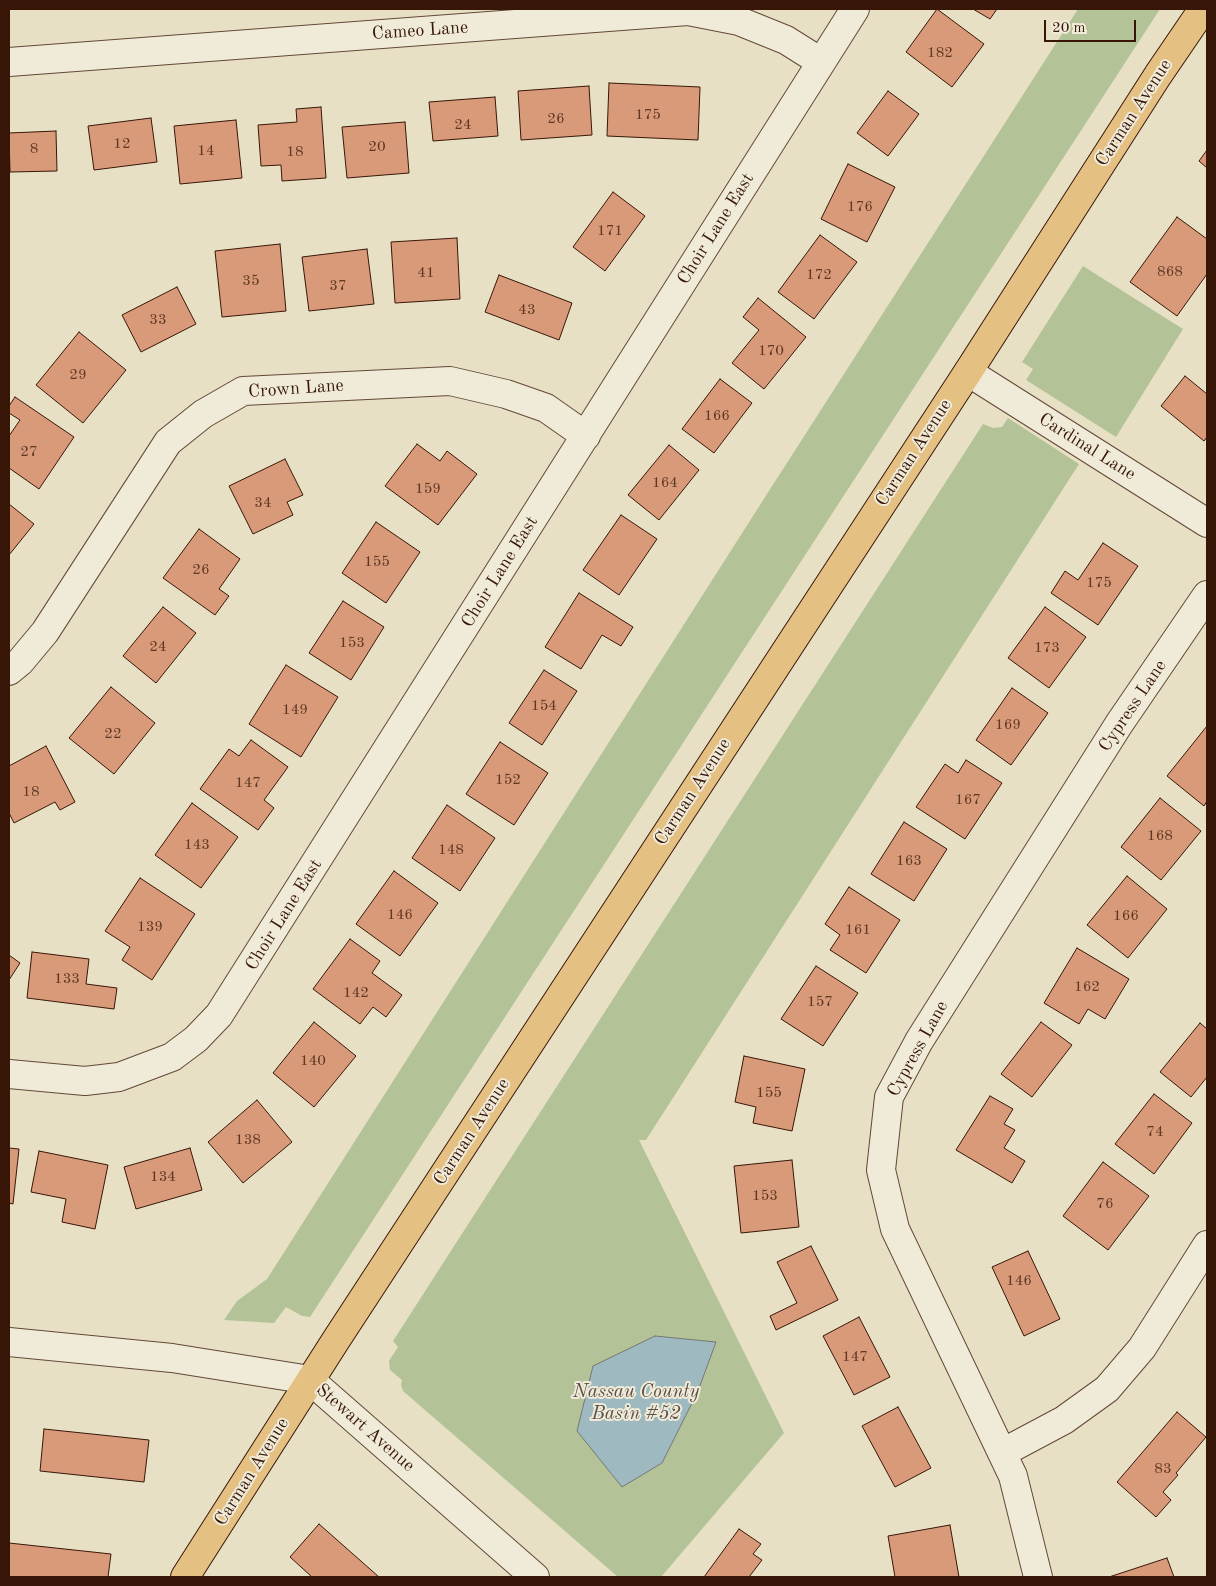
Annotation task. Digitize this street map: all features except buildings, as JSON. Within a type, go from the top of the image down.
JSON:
[{"type":"main road","name":"Carman Avenue","points":[[185,1577],[310,1380],[968,372],[1158,75],[1203,9]]},
{"type":"street","name":"Choir Lane East","points":[[9,1074],[85,1081],[119,1077],[172,1056],[196,1039],[219,1015],[855,9]]},
{"type":"street","name":"Cameo Lane","points":[[9,62],[688,11],[746,24],[786,40],[821,62]]},
{"type":"street","name":"Cardinal Lane","points":[[968,372],[1207,523]]},
{"type":"street","name":"Crown Lane","points":[[9,671],[20,662],[45,632],[168,442],[203,414],[243,391],[450,381],[506,394],[546,408],[586,436]]},
{"type":"street","name":"Cypress Lane","points":[[1038,1577],[1012,1476],[894,1228],[881,1170],[889,1097],[919,1041],[1119,724],[1207,596]]},
{"type":"street","points":[[1002,1453],[1064,1420],[1107,1389],[1142,1348],[1207,1245]]},
{"type":"street","name":"Stewart Avenue","points":[[9,1342],[172,1358],[310,1380],[535,1577]]},
{"type":"green space","points":[[1078,9],[1160,9],[310,1317],[302,1316],[286,1307],[274,1323],[224,1320],[237,1301],[267,1279]]},
{"type":"green space","points":[[1083,266],[1183,329],[1116,437],[1026,380],[1033,369],[1022,362]]},
{"type":"green space","points":[[1008,418],[1079,464],[646,1140],[639,1140],[784,1433],[661,1577],[618,1577],[403,1391],[402,1380],[390,1370],[389,1361],[398,1347],[393,1341],[983,424],[993,428],[1002,427]]},
{"type":"water","name":"Nassau County Basin #52","points":[[655,1336],[716,1342],[698,1391],[662,1463],[622,1487],[577,1431],[593,1366]]}]
